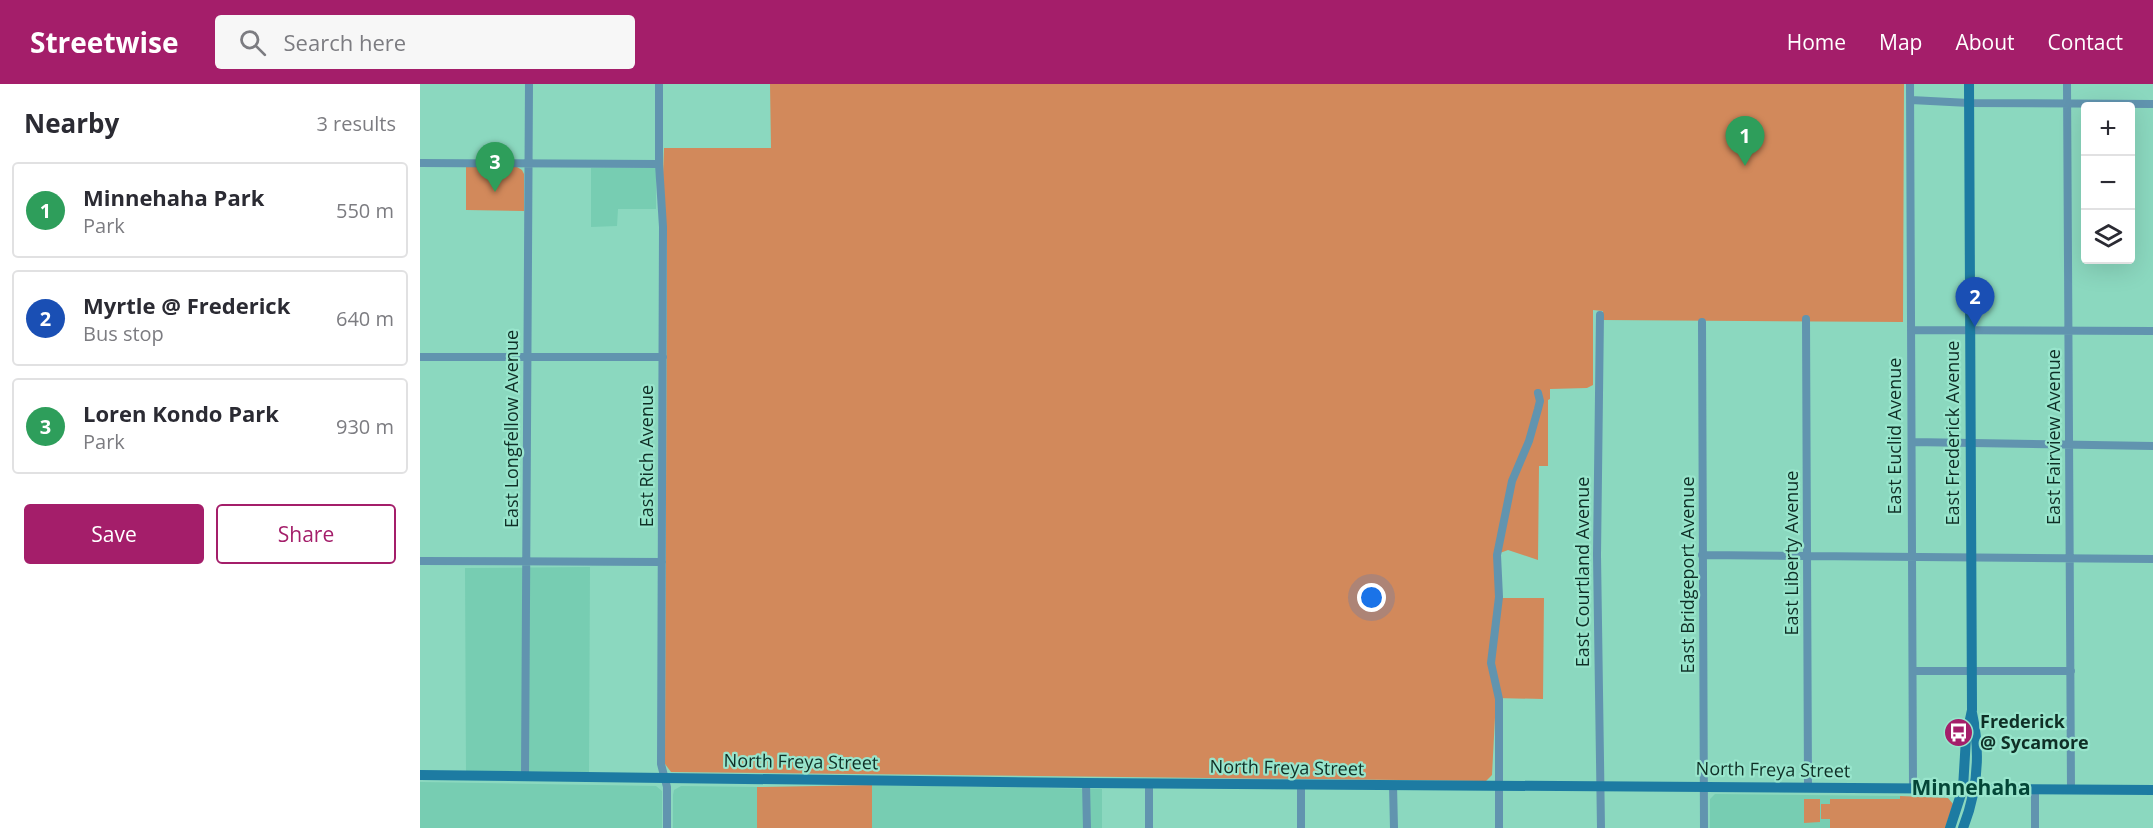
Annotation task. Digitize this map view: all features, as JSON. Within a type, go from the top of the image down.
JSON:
[{"type":"street","name":"East Longfellow Avenue","points":[[525,775],[529,84]]},
{"type":"street","name":"East Rich Avenue","points":[[659,84],[659,164],[663,227],[661,764],[667,787],[667,828]]},
{"type":"street","name":"East Euclid Avenue","points":[[1911,84],[1913,789]]},
{"type":"street","name":"East Frederick Avenue","points":[[1963,788],[1966,738],[1972,710],[1969,84]]},
{"type":"street","name":"East Fairview Avenue","points":[[2067,84],[2071,789]]},
{"type":"street","points":[[1911,100],[1969,103],[2153,104]]},
{"type":"street","points":[[420,163],[659,164]]},
{"type":"street","name":"East Courtland Avenue","points":[[1600,315],[1597,555],[1601,828]]},
{"type":"street","name":"East Liberty Avenue","points":[[1806,319],[1808,786]]},
{"type":"street","name":"East Bridgeport Avenue","points":[[1702,322],[1704,828]]},
{"type":"street","points":[[1911,330],[2153,331]]},
{"type":"street","points":[[420,357],[663,357]]},
{"type":"street","points":[[1499,828],[1499,699],[1491,663],[1499,597],[1497,555],[1512,481],[1529,441],[1538,409],[1540,401],[1538,393]]},
{"type":"street","points":[[1912,442],[2153,446]]},
{"type":"street","points":[[1702,555],[2153,559]]},
{"type":"street","points":[[420,561],[662,561]]},
{"type":"street","points":[[1913,671],[2071,671]]},
{"type":"street","name":"East Frederick Avenue","points":[[1972,710],[1978,738],[1976,789]]},
{"type":"street","name":"North Freya Street","points":[[420,775],[1086,783],[2153,790]]},
{"type":"street","points":[[1086,783],[1087,828]]},
{"type":"street","points":[[1149,783],[1149,828]]},
{"type":"street","points":[[1301,784],[1301,828]]},
{"type":"street","points":[[1393,785],[1394,828]]},
{"type":"street","points":[[1950,828],[1963,788]]},
{"type":"street","points":[[1963,828],[1976,789]]},
{"type":"street","points":[[2035,789],[2035,828]]},
{"type":"shaded area","points":[[770,84],[1904,84],[1903,322],[1603,320],[1603,311],[1593,310],[1593,385],[1587,388],[1550,389],[1548,466],[1539,466],[1538,560],[1508,550],[1500,553],[1501,598],[1544,598],[1543,699],[1496,698],[1492,775],[1486,781],[671,772],[665,764],[667,247],[663,175],[664,148],[771,148]]},
{"type":"shaded area","points":[[466,167],[517,167],[522,170],[524,174],[524,211],[466,210]]},
{"type":"shaded area","points":[[591,168],[656,168],[656,209],[618,209],[617,226],[591,227]]},
{"type":"shaded area","points":[[590,567],[589,772],[466,771],[465,568]]},
{"type":"shaded area","points":[[420,782],[656,786],[662,791],[662,828],[420,828]]},
{"type":"shaded area","points":[[872,785],[1102,789],[1102,828],[872,828]]},
{"type":"shaded area","points":[[872,785],[872,828],[757,828],[757,787]]},
{"type":"shaded area","points":[[681,786],[757,787],[757,828],[673,828],[673,795],[674,790]]},
{"type":"shaded area","points":[[1715,794],[1900,796],[1900,828],[1710,828],[1710,799]]},
{"type":"shaded area","points":[[1900,796],[1948,798],[1953,804],[1945,828],[1830,828],[1830,819],[1821,819],[1821,804],[1830,804],[1830,799],[1900,799]]},
{"type":"shaded area","points":[[1804,799],[1820,799],[1820,822],[1804,823]]},
{"type":"place","name":"Minnehaha Park","points":[[1745,166]]},
{"type":"place","name":"Loren Kondo Park","points":[[495,192]]},
{"type":"place","name":"Myrtle @ Frederick","points":[[1975,327]]},
{"type":"place","name":"Frederick @ Sycamore","points":[[1959,732]]},
{"type":"district","name":"Minnehaha","points":[[1971,788]]}]
